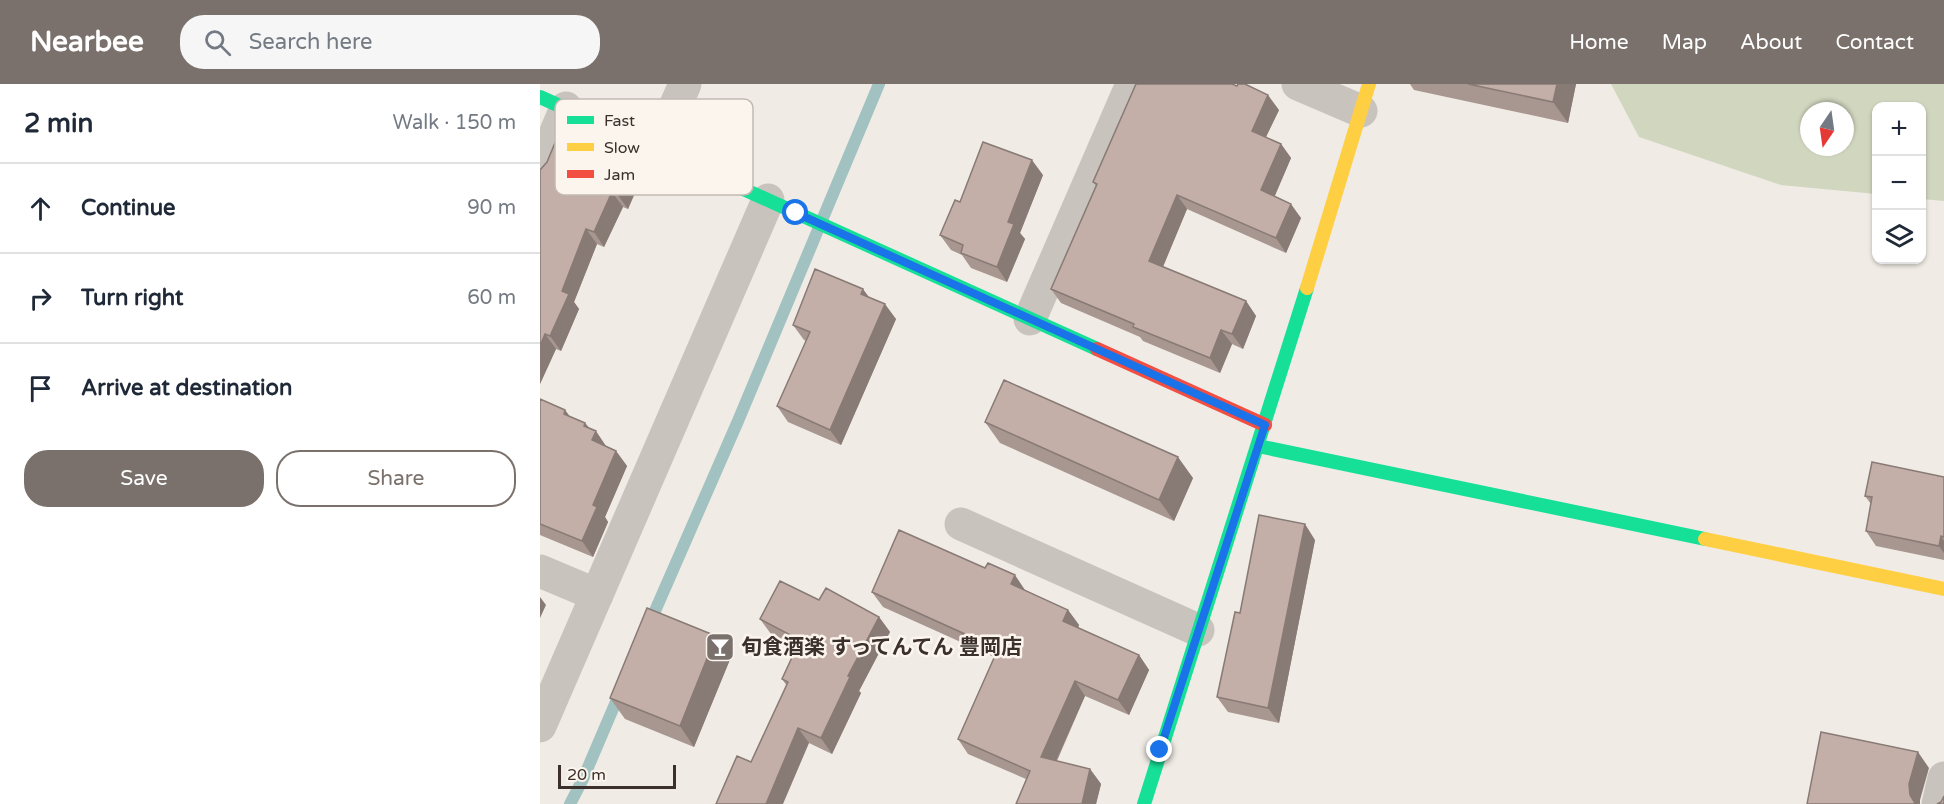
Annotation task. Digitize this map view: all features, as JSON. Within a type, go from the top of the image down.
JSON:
[{"type":"street","points":[[678,99],[685,84]]},
{"type":"street","points":[[1030,319],[1132,84]]},
{"type":"street","points":[[1144,804],[1265,425],[1365,97],[1298,84]]},
{"type":"street","points":[[540,171],[553,103]]},
{"type":"street","points":[[753,193],[1265,425]]},
{"type":"street","points":[[540,726],[597,595],[782,206]]},
{"type":"street","points":[[1258,446],[1944,589]]},
{"type":"street","points":[[961,524],[1198,630]]},
{"type":"street","points":[[540,571],[597,595]]},
{"type":"street","points":[[1938,804],[1944,778]]},
{"type":"green space","points":[[1611,84],[1944,84],[1944,201],[1926,199],[1926,102],[1872,102],[1872,194],[1781,185],[1639,137]]},
{"type":"building","points":[[1136,84],[1232,84],[1237,86],[1245,84],[1268,95],[1252,131],[1281,144],[1261,190],[1291,204],[1276,238],[1177,195],[1149,261],[1246,301],[1232,334],[1221,330],[1210,358],[1133,327],[1134,324],[1051,289],[1097,184],[1093,182]]},
{"type":"building","points":[[1468,84],[1557,84],[1553,102]]},
{"type":"building","points":[[983,142],[1032,160],[1008,222],[1014,224],[997,267],[961,253],[963,245],[940,235],[955,200],[960,202]]},
{"type":"building","points":[[555,143],[555,195],[611,195],[594,232],[586,229],[562,291],[569,294],[550,336],[545,334],[540,346],[540,170],[547,162]]},
{"type":"building","points":[[815,269],[863,289],[861,294],[885,304],[830,430],[777,406],[810,332],[793,325]]},
{"type":"building","points":[[1004,380],[1178,457],[1159,500],[985,422]]},
{"type":"building","points":[[540,399],[565,410],[564,414],[585,423],[584,426],[596,431],[592,440],[616,451],[593,505],[597,507],[582,541],[540,524]]},
{"type":"building","points":[[1872,462],[1944,477],[1944,537],[1941,536],[1939,546],[1866,531],[1872,497],[1865,496]]},
{"type":"building","points":[[1259,515],[1305,524],[1268,708],[1217,697],[1235,612],[1240,613]]},
{"type":"building","points":[[899,530],[985,568],[988,563],[1015,575],[1011,584],[1068,610],[1063,621],[1139,655],[1118,700],[1075,681],[1041,757],[1090,769],[1082,804],[1016,804],[1030,771],[958,739],[998,649],[872,592]]},
{"type":"building","points":[[780,581],[819,600],[826,588],[879,617],[848,676],[850,677],[821,738],[798,728],[766,804],[716,804],[737,756],[751,762],[788,682],[782,679],[800,640],[760,619]]},
{"type":"building","points":[[647,608],[716,636],[680,726],[610,698]]},
{"type":"building","points":[[1821,732],[1918,752],[1909,784],[1910,795],[1918,804],[1807,804]]},
{"type":"waterway","points":[[648,627],[738,421],[879,84]]},
{"type":"waterway","points":[[570,804],[621,690]]},
{"type":"traffic: fast","points":[[540,97],[555,104]]},
{"type":"traffic: fast","points":[[753,193],[1097,349]]},
{"type":"traffic: fast","points":[[1144,804],[1307,288]]},
{"type":"traffic: fast","points":[[1258,446],[1705,539]]},
{"type":"traffic: slow","points":[[1307,288],[1369,84]]},
{"type":"traffic: slow","points":[[1705,539],[1944,589]]},
{"type":"traffic: jam","points":[[1097,349],[1265,425]]},
{"type":"place","name":"旬食酒楽 すってんてん 豊岡店","points":[[720,647]]},
{"type":"route","points":[[796,213],[1265,425],[1160,750]]}]
